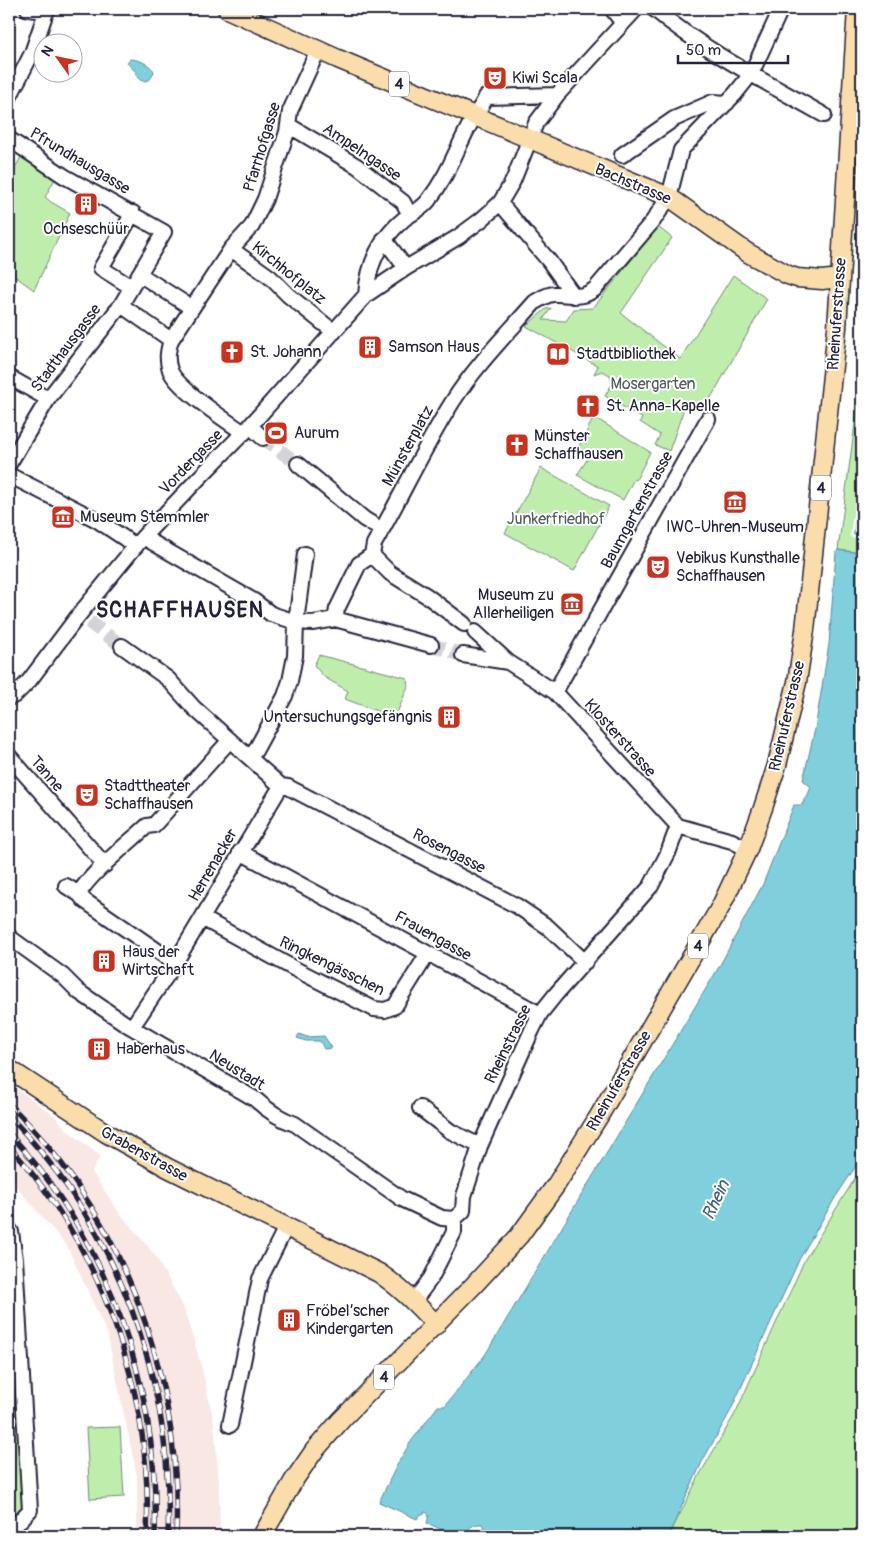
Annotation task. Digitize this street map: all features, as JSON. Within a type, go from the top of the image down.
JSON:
[{"type":"main road","name":"Bachstrasse","points":[[227,9],[318,50],[669,197],[748,253],[788,275],[797,278],[822,280],[840,278]]},
{"type":"main road","name":"Rheinuferstrasse","points":[[436,1325],[511,1245],[556,1185],[599,1116],[721,906],[748,849],[763,808],[798,682],[822,482],[837,328],[857,9]]},
{"type":"main road","name":"Grabenstrasse","points":[[9,1069],[106,1133],[168,1168],[379,1273],[414,1301],[436,1325]]},
{"type":"main road","name":"4","points":[[262,1536],[294,1480],[314,1451],[342,1419],[436,1325]]},
{"type":"street","points":[[9,98],[32,53],[47,10],[28,9]]},
{"type":"street","points":[[612,9],[622,22]]},
{"type":"street","name":"Vordergasse","points":[[11,695],[29,681],[84,619],[140,541],[198,478],[247,430],[366,295],[406,268],[458,237],[500,203],[513,181],[536,123],[557,95],[622,22],[636,9]]},
{"type":"street","points":[[654,9],[685,32],[750,74],[824,115]]},
{"type":"street","points":[[500,203],[550,261],[574,296],[587,295],[595,289],[654,221],[669,197],[681,150],[727,103],[750,74],[781,9]]},
{"type":"street","name":"Pfarrhofgasse","points":[[231,249],[252,226],[265,199],[287,132],[290,111],[318,50]]},
{"type":"street","points":[[366,295],[367,278],[374,258],[384,239],[391,230],[410,215],[417,212],[427,202],[443,180],[474,116],[486,97],[557,95]]},
{"type":"street","points":[[622,155],[674,119],[705,104],[713,102],[727,103]]},
{"type":"street","name":"Ampelngasse","points":[[288,125],[357,166],[403,202],[410,215]]},
{"type":"street","name":"Pfrundhausgasse","points":[[9,139],[64,176],[133,213]]},
{"type":"street","points":[[131,287],[101,268],[133,213],[164,232],[121,305],[171,340],[167,353],[171,372],[184,387],[247,430],[263,438]]},
{"type":"street","points":[[384,239],[406,268]]},
{"type":"street","name":"Kirchhofplatz","points":[[171,340],[231,249],[270,277],[288,295],[334,332]]},
{"type":"street","points":[[139,274],[192,308]]},
{"type":"street","name":"Münsterplatz","points":[[335,618],[336,609],[360,564],[372,555],[374,544],[453,401],[482,362],[535,302],[553,294],[574,296]]},
{"type":"street","name":"Stadthausgasse","points":[[9,464],[48,399],[121,305]]},
{"type":"street","points":[[9,377],[48,399]]},
{"type":"street","name":"Baumgartenstrasse","points":[[555,692],[708,419]]},
{"type":"street","points":[[298,464],[364,518],[382,530]]},
{"type":"street","points":[[9,475],[254,601],[271,614],[296,622],[313,623],[335,618],[431,646]]},
{"type":"street","points":[[249,757],[255,751],[285,696],[295,656],[296,622],[305,554]]},
{"type":"street","points":[[372,555],[390,573],[427,596],[464,624]]},
{"type":"street","name":"Klosterstrasse","points":[[476,632],[508,662],[555,692],[678,826]]},
{"type":"street","points":[[122,646],[168,679],[194,708],[284,786]]},
{"type":"street","points":[[462,655],[508,662]]},
{"type":"street","points":[[79,894],[102,862],[147,826],[154,824],[225,735]]},
{"type":"street","name":"Tanne","points":[[9,756],[102,862]]},
{"type":"street","name":"Herrenacker","points":[[132,1027],[172,967],[240,852],[284,786]]},
{"type":"street","name":"Rosengasse","points":[[284,786],[518,906],[548,927],[584,962]]},
{"type":"street","points":[[678,826],[732,842],[748,849]]},
{"type":"street","name":"Rheinstrasse","points":[[414,1301],[431,1278],[454,1232],[454,1219],[463,1212],[464,1196],[480,1146],[540,1014],[651,886],[668,853],[678,826]]},
{"type":"street","name":"Frauengasse","points":[[240,852],[301,889],[382,928],[540,1014]]},
{"type":"street","points":[[66,886],[79,894],[85,901],[172,967]]},
{"type":"street","name":"Ringkengässchen","points":[[202,918],[295,969],[374,1009],[385,1010],[395,1006],[427,954]]},
{"type":"street","name":"Neustadt","points":[[9,937],[63,976],[79,992],[132,1027],[255,1099],[283,1120],[295,1124],[402,1199],[442,1218],[454,1219]]},
{"type":"street","points":[[420,1108],[450,1131],[480,1146]]},
{"type":"street","points":[[230,1425],[260,1279],[286,1228]]},
{"type":"street","points":[[9,1229],[15,1259],[30,1510],[9,1532]]},
{"type":"shaded area","points":[[9,1083],[55,1116],[66,1129],[100,1156],[92,1172],[118,1211],[155,1255],[183,1306],[201,1364],[214,1423],[219,1482],[220,1529],[217,1536],[137,1536],[137,1476],[107,1333],[67,1246],[9,1178]]},
{"type":"green space","points":[[21,157],[55,179],[45,197],[70,213],[34,290],[9,272],[9,179]]},
{"type":"green space","name":"Mosergarten","points":[[658,227],[672,238],[621,313],[680,359],[733,275],[767,299],[704,410],[687,400],[669,451],[655,445],[660,435],[640,422],[642,418],[605,396],[612,384],[610,375],[602,371],[594,374],[598,366],[526,326],[546,309],[551,308],[543,320],[566,321],[574,309],[593,308]]},
{"type":"green space","points":[[862,371],[862,553],[838,550]]},
{"type":"green space","points":[[594,417],[650,452],[636,480],[634,479],[623,500],[577,475],[590,455],[578,448]]},
{"type":"green space","name":"Junkerfriedhof","points":[[541,468],[609,506],[574,571],[505,533]]},
{"type":"green space","points":[[319,655],[407,678],[408,686],[395,718],[345,699],[348,691],[324,677],[314,665]]},
{"type":"green space","points":[[862,1167],[862,1536],[669,1536],[700,1474],[736,1412],[805,1259]]},
{"type":"green space","points":[[9,1263],[25,1507],[9,1524]]},
{"type":"green space","points":[[120,1427],[124,1497],[90,1499],[86,1428]]},
{"type":"water","points":[[130,59],[144,62],[152,68],[154,71],[150,79],[146,81],[140,80],[127,63]]},
{"type":"water","points":[[857,502],[862,503],[862,536],[853,535]]},
{"type":"water","name":"Rhein","points":[[838,550],[862,553],[862,1157],[835,1198],[800,1258],[730,1412],[703,1460],[669,1534],[664,1536],[480,1536],[484,1527],[482,1524],[476,1524],[464,1536],[456,1536],[427,1523],[429,1515],[426,1512],[417,1519],[379,1502],[410,1443],[438,1406],[445,1406],[485,1355],[719,967],[763,884],[794,805],[802,805],[805,797],[807,797],[811,787],[803,780],[815,729],[829,644],[836,552]]},
{"type":"water","points":[[299,1034],[307,1037],[324,1036],[332,1048],[324,1049],[320,1041],[306,1041],[297,1038]]},
{"type":"pier","points":[[862,459],[858,494],[862,495],[862,498],[857,497],[855,494],[860,461]]},
{"type":"pier","points":[[857,499],[862,500],[862,503],[857,502],[853,535],[862,536],[862,539],[850,536],[855,501]]},
{"type":"tunnel","points":[[263,438],[298,464]]},
{"type":"tunnel","points":[[89,622],[122,646]]},
{"type":"tunnel","points":[[431,645],[463,655]]},
{"type":"railway","points":[[9,1104],[49,1148],[84,1196],[114,1248],[138,1302],[156,1359],[169,1417],[175,1476],[176,1536]]},
{"type":"railway","points":[[9,1116],[47,1160],[81,1207],[109,1257],[132,1310],[149,1364],[161,1420],[167,1478],[168,1536]]},
{"type":"railway","points":[[9,1133],[44,1175],[75,1221],[100,1269],[121,1320],[137,1372],[148,1426],[154,1481],[155,1536]]},
{"type":"railway","points":[[9,1146],[42,1187],[71,1231],[96,1278],[116,1327],[131,1378],[141,1430],[147,1483],[147,1536]]},
{"type":"place","name":"Kiwi Scala","points":[[495,78]]},
{"type":"place","name":"Ochseschüür","points":[[86,204]]},
{"type":"place","name":"Samson Haus","points":[[370,347]]},
{"type":"place","name":"St. Johann","points":[[232,352]]},
{"type":"place","name":"Stadtbibliothek","points":[[558,354]]},
{"type":"place","name":"St. Anna-Kapelle","points":[[588,406]]},
{"type":"place","name":"Aurum","points":[[276,433]]},
{"type":"place","name":"Münster Schaffhausen","points":[[517,445]]},
{"type":"place","name":"IWC-Uhren-Museum","points":[[735,502]]},
{"type":"place","name":"Museum Stemmler","points":[[63,517]]},
{"type":"place","name":"Vebikus Kunsthalle Schaffhausen","points":[[658,567]]},
{"type":"place","name":"Museum zu Allerheiligen","points":[[572,604]]},
{"type":"place","name":"Untersuchungsgefängnis","points":[[449,717]]},
{"type":"place","name":"Stadttheater Schaffhausen","points":[[87,795]]},
{"type":"place","name":"Haus der Wirtschaft","points":[[104,961]]},
{"type":"place","name":"Haberhaus","points":[[99,1049]]},
{"type":"place","name":"Fröbel’scher Kindergarten","points":[[289,1320]]},
{"type":"district","name":"SCHAFFHAUSEN","points":[[180,610]]}]
